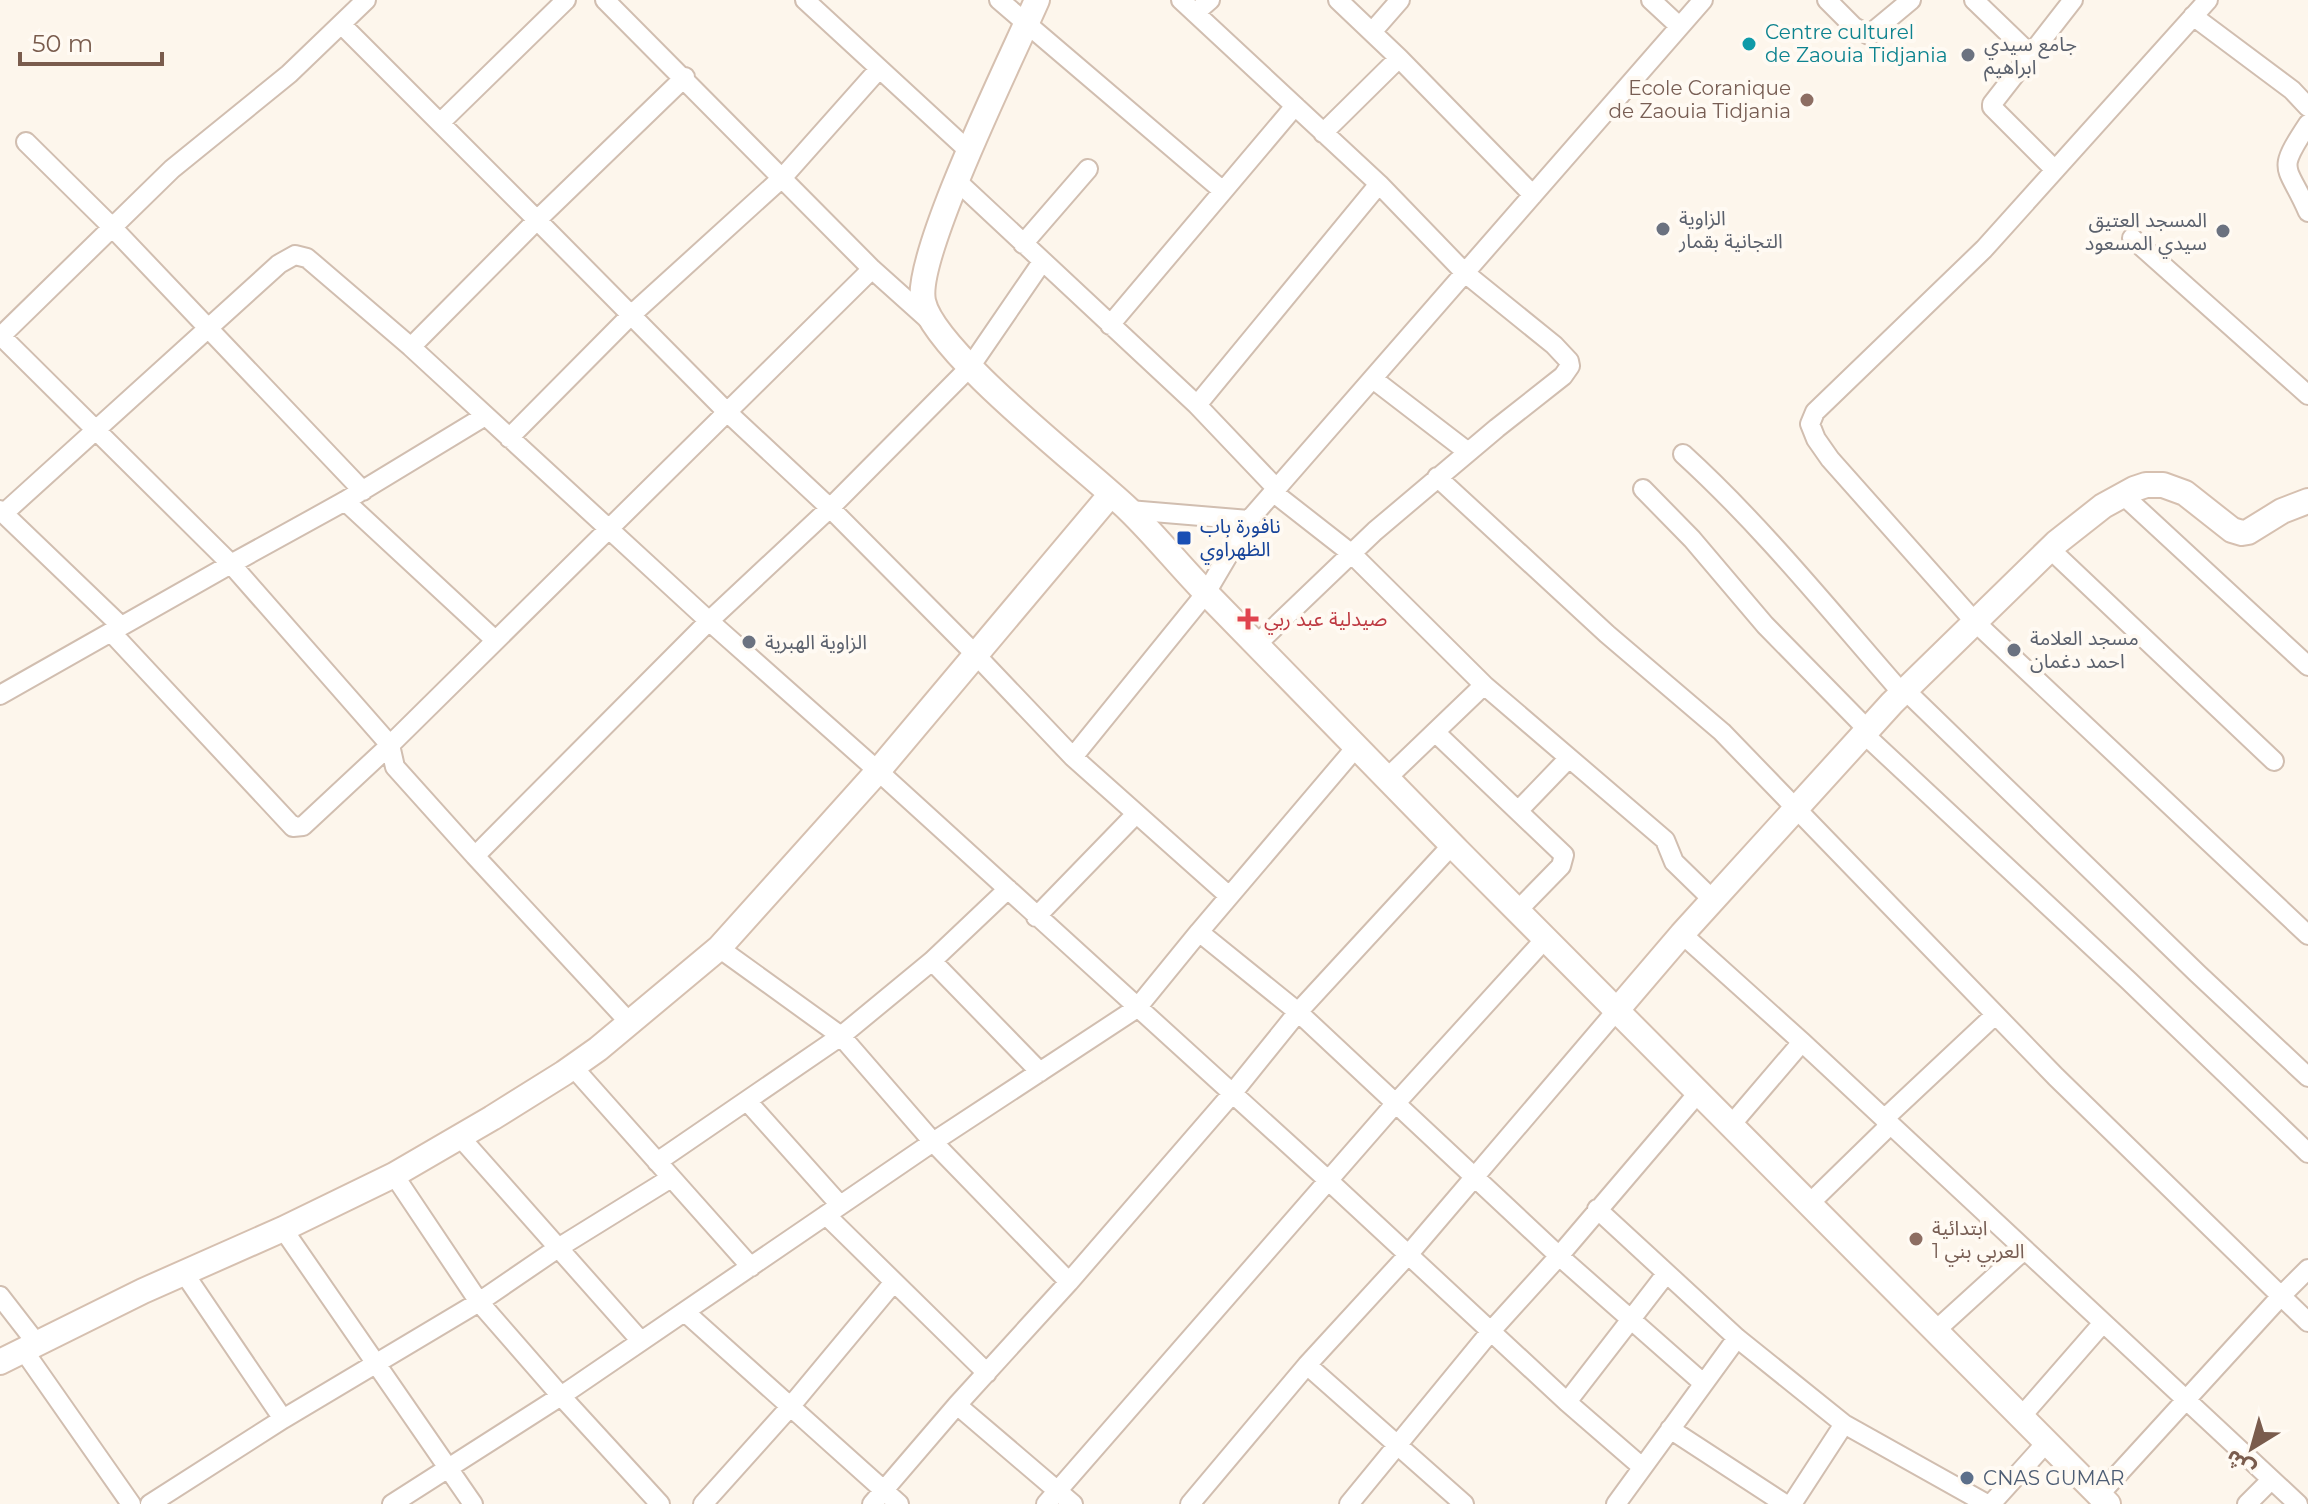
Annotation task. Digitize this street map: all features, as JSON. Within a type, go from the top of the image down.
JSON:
[{"type":"street","points":[[366,0],[289,74],[172,169],[0,336],[231,564],[390,745],[395,767],[629,1022]]},
{"type":"street","points":[[440,123],[566,0]]},
{"type":"street","points":[[605,0],[685,77],[872,269],[934,325],[970,367],[1120,502],[1517,911],[2103,1499],[2184,1399],[2308,1269]]},
{"type":"street","points":[[999,0],[1223,191]]},
{"type":"street","points":[[934,325],[924,306],[924,282],[930,257],[957,181],[1037,0]]},
{"type":"street","points":[[1181,0],[1379,184],[1465,273],[1554,345],[1570,366],[1563,376],[1437,477],[1257,644]]},
{"type":"street","points":[[1195,13],[1210,0]]},
{"type":"street","points":[[1338,0],[1533,195]]},
{"type":"street","points":[[1372,32],[1400,0]]},
{"type":"street","points":[[1651,0],[1679,26]]},
{"type":"street","points":[[1073,757],[1206,593],[1249,520],[1703,0]]},
{"type":"street","points":[[1827,0],[1854,27],[1869,35],[1911,0]]},
{"type":"street","points":[[1974,0],[2030,54]]},
{"type":"street","points":[[2055,170],[1992,106],[2073,0]]},
{"type":"street","points":[[2208,0],[1984,249],[1810,419],[1816,439],[1830,459],[1974,621],[2308,935]]},
{"type":"street","points":[[814,3],[879,69],[970,152]]},
{"type":"street","points":[[2193,16],[2292,90],[2308,107]]},
{"type":"street","points":[[341,24],[630,316],[830,508],[1073,757],[1229,896]]},
{"type":"street","points":[[1323,133],[1399,58]]},
{"type":"street","points":[[509,438],[630,316],[783,177],[879,69]]},
{"type":"street","points":[[411,347],[685,77]]},
{"type":"street","points":[[1110,325],[1295,106]]},
{"type":"street","points":[[2308,124],[2289,155],[2286,167],[2308,212]]},
{"type":"street","points":[[26,142],[111,226],[363,491]]},
{"type":"street","points":[[1023,244],[1088,169]]},
{"type":"street","points":[[957,181],[1197,405],[1276,491],[1352,554],[1484,685],[1665,840],[1674,862],[1713,900]]},
{"type":"street","points":[[1197,405],[1379,184]]},
{"type":"street","points":[[2132,238],[2308,395]]},
{"type":"street","points":[[872,269],[608,527],[390,745],[303,826],[296,828],[116,629],[2,512],[279,264],[291,256],[301,255],[318,265],[411,347],[608,527],[709,621],[1330,1182],[1567,1402],[1642,1467]]},
{"type":"street","points":[[475,856],[709,621],[830,508],[970,367],[1042,262]]},
{"type":"street","points":[[1373,379],[1468,452]]},
{"type":"street","points":[[4,688],[363,491],[485,416]]},
{"type":"street","points":[[1683,454],[1730,498],[1904,692],[2308,1077]]},
{"type":"street","points":[[1437,477],[1607,634],[1722,732],[1995,1015],[2308,1322]]},
{"type":"street","points":[[1190,1504],[1307,1365],[1475,1178],[1682,934],[1904,692],[2050,549],[2103,506],[2146,485],[2163,485],[2179,490],[2232,530],[2242,533],[2308,501]]},
{"type":"street","points":[[1643,489],[1866,732],[2308,1153]]},
{"type":"street","points":[[2123,495],[2308,666]]},
{"type":"street","points":[[345,501],[495,640]]},
{"type":"street","points":[[1120,502],[1249,520]]},
{"type":"street","points":[[0,1362],[394,1175],[573,1067],[719,948],[878,771],[975,654],[1120,502]]},
{"type":"street","points":[[2050,549],[2274,761]]},
{"type":"street","points":[[1387,778],[1484,685]]},
{"type":"street","points":[[1435,732],[1561,850],[1564,859],[1561,866],[1517,911]]},
{"type":"street","points":[[392,1504],[561,1396],[933,1142],[1137,1008],[1357,746]]},
{"type":"street","points":[[1518,811],[1569,758]]},
{"type":"street","points":[[1036,917],[1135,815]]},
{"type":"street","points":[[878,1498],[1231,1095],[1298,1012],[1452,845]]},
{"type":"street","points":[[657,1162],[841,1036],[932,961],[1008,889]]},
{"type":"street","points":[[1199,932],[1298,1012],[1559,1256],[1703,1383]]},
{"type":"street","points":[[1682,934],[2298,1504]]},
{"type":"street","points":[[1052,1498],[1395,1104],[1545,939]]},
{"type":"street","points":[[719,948],[841,1036],[933,1142],[1069,1282]]},
{"type":"street","points":[[932,961],[1040,1072]]},
{"type":"street","points":[[1810,1203],[1995,1015]]},
{"type":"street","points":[[1731,1125],[1802,1042]]},
{"type":"street","points":[[573,1067],[751,1267]]},
{"type":"street","points":[[1349,1504],[1491,1331],[1698,1093]]},
{"type":"street","points":[[747,1101],[894,1282],[987,1373]]},
{"type":"street","points":[[460,1137],[640,1340]]},
{"type":"street","points":[[394,1175],[479,1302],[658,1503]]},
{"type":"street","points":[[150,1504],[283,1419],[479,1302],[558,1248],[671,1178]]},
{"type":"street","points":[[1597,1209],[1737,1338],[1844,1424],[1989,1504],[2046,1443]]},
{"type":"street","points":[[283,1229],[473,1504]]},
{"type":"street","points":[[1935,1331],[2024,1250]]},
{"type":"street","points":[[184,1273],[283,1419]]},
{"type":"street","points":[[1567,1402],[1666,1274]]},
{"type":"street","points":[[703,1504],[790,1407],[894,1282]]},
{"type":"street","points":[[0,1296],[131,1504]]},
{"type":"street","points":[[685,1312],[790,1407],[878,1498],[899,1504]]},
{"type":"street","points":[[2020,1418],[2102,1324]]},
{"type":"street","points":[[1619,1503],[1737,1338]]},
{"type":"street","points":[[1307,1365],[1464,1504]]},
{"type":"street","points":[[957,1405],[1052,1498],[1073,1504]]},
{"type":"street","points":[[1792,1504],[1844,1424]]},
{"type":"street","points":[[1670,1429],[1785,1504]]},
{"type":"street","points":[[2247,1504],[2271,1480]]},
{"type":"place","name":"Centre culturel de Zaouia Tidjania","points":[[1749,44]]},
{"type":"place","name":"جامع سيدي ابراهيم","points":[[1968,55]]},
{"type":"place","name":"Ecole Coranique de Zaouia Tidjania","points":[[1807,100]]},
{"type":"place","name":"الزاوية التجانية بقمار","points":[[1663,229]]},
{"type":"place","name":"المسجد العتيق سيدي المسعود","points":[[2223,231]]},
{"type":"place","name":"نافورة باب الظهراوي","points":[[1184,538]]},
{"type":"place","name":"صيدلية عبد ربي","points":[[1248,619]]},
{"type":"place","name":"الزاوية الهبرية","points":[[749,642]]},
{"type":"place","name":"مسجد العلامة احمد دغمان","points":[[2014,650]]},
{"type":"place","name":"ابتدائية العربي بني 1","points":[[1916,1239]]},
{"type":"place","name":"CNAS GUMAR","points":[[1967,1478]]}]
